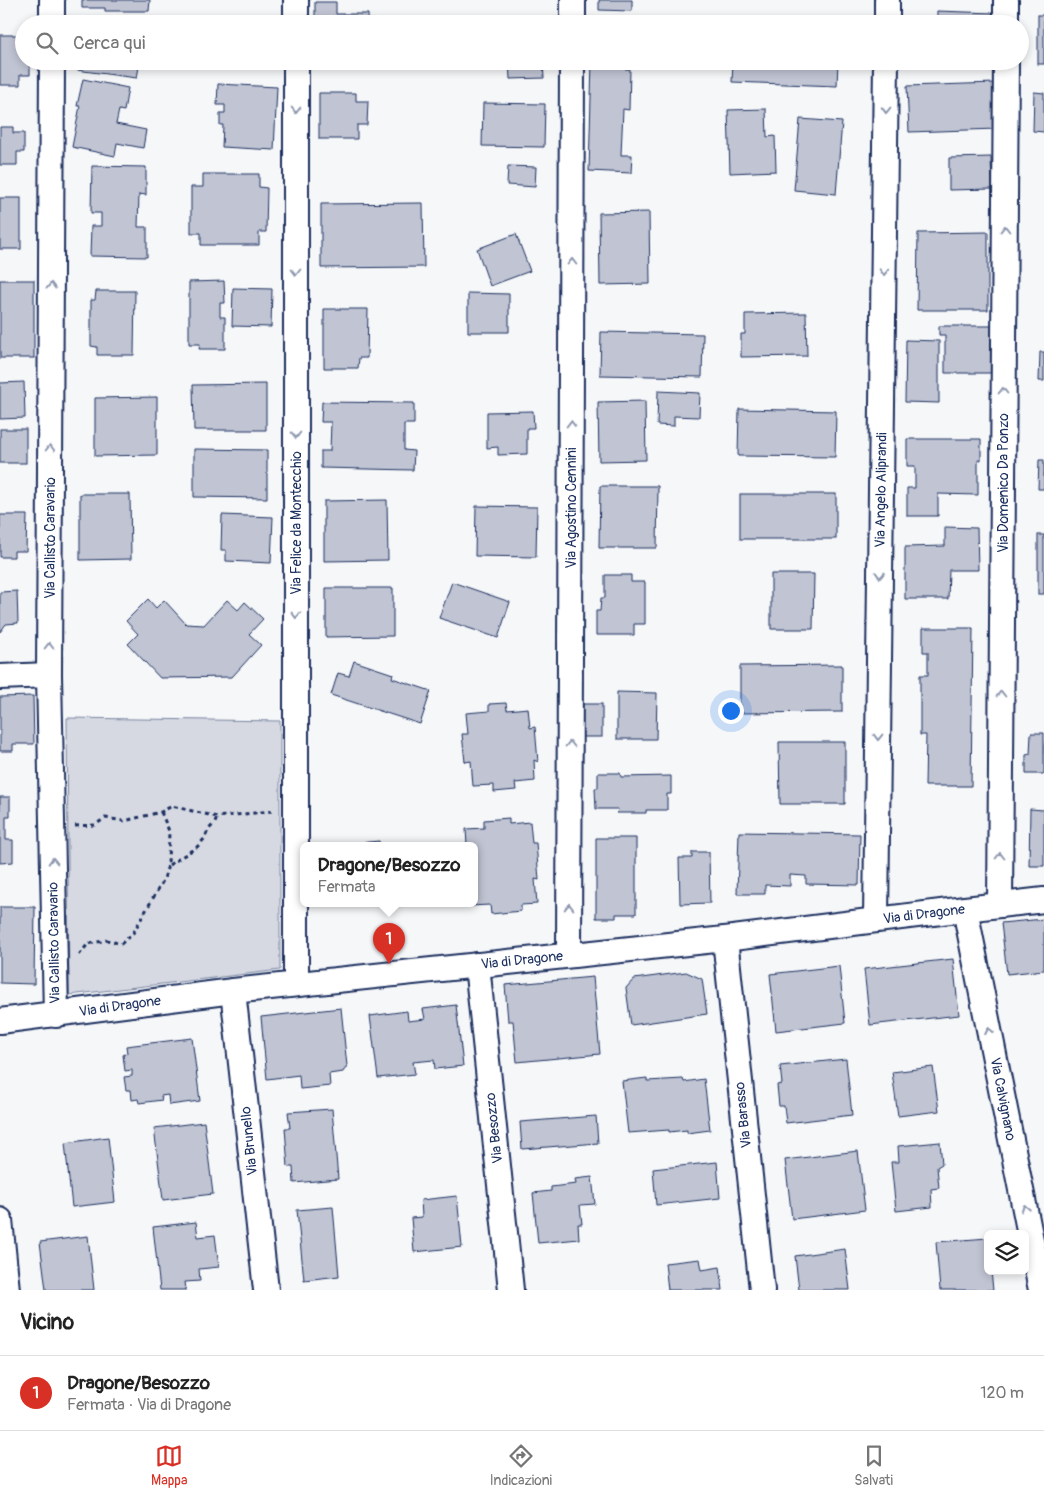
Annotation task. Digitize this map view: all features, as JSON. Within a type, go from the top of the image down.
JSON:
[{"type":"street","points":[[52,0],[52,15]]},
{"type":"street","points":[[296,0],[296,15]]},
{"type":"street","points":[[572,15],[573,0]]},
{"type":"street","points":[[887,0],[887,15]]},
{"type":"street","points":[[1006,0],[1006,15]]},
{"type":"street","name":"Via Callisto Caravario","points":[[52,70],[49,675],[56,1015]]},
{"type":"street","name":"Via Felice da Montecchio","points":[[296,70],[296,984]]},
{"type":"street","name":"Via Agostino Cennini","points":[[569,955],[572,70]]},
{"type":"street","name":"Via Angelo Aliprandi","points":[[876,920],[886,70]]},
{"type":"street","name":"Via Domenico Da Ponzo","points":[[1000,905],[1006,70]]},
{"type":"street","points":[[0,677],[49,675]]},
{"type":"street","name":"Via di Dragone","points":[[0,1021],[233,991],[724,939],[1044,900]]},
{"type":"street","name":"Via Calvignano","points":[[965,909],[1041,1290]]},
{"type":"street","name":"Via Barasso","points":[[724,939],[762,1290]]},
{"type":"street","name":"Via Besozzo","points":[[477,965],[511,1290]]},
{"type":"street","name":"Via Brunello","points":[[233,991],[266,1290]]},
{"type":"street","points":[[0,1220],[7,1290]]},
{"type":"path","points":[[52,829],[95,825],[105,818],[124,821],[161,812],[172,806],[217,817],[263,811],[296,810]]},
{"type":"path","points":[[55,968],[75,960],[88,944],[107,940],[121,944],[133,933],[164,879],[168,866],[169,831],[161,812]]},
{"type":"path","points":[[168,866],[197,847],[215,823],[217,817]]},
{"type":"shaded area","points":[[67,718],[280,721],[280,970],[69,995]]},
{"type":"building","points":[[82,0],[150,0],[149,11],[105,11],[105,8],[82,8]]},
{"type":"building","points":[[599,0],[632,0],[632,11],[599,10]]},
{"type":"building","points":[[315,2],[336,2],[336,14],[368,14],[368,15],[315,15]]},
{"type":"building","points":[[937,11],[994,13],[994,15],[937,15]]},
{"type":"building","points":[[1038,15],[1044,15],[1044,64],[1038,64]]},
{"type":"building","points":[[0,35],[15,35],[15,70],[30,70],[30,75],[20,75],[20,85],[0,85]]},
{"type":"building","points":[[76,70],[138,70],[137,78]]},
{"type":"building","points":[[510,70],[544,70],[544,78],[510,79]]},
{"type":"building","points":[[592,70],[630,70],[629,110],[623,109],[621,155],[632,155],[631,173],[589,171]]},
{"type":"building","points":[[733,70],[838,70],[837,86],[732,82]]},
{"type":"building","points":[[83,79],[128,88],[124,111],[119,110],[116,124],[146,130],[143,148],[117,143],[115,156],[72,147],[80,106],[77,106]]},
{"type":"building","points":[[995,83],[997,129],[909,132],[907,86]]},
{"type":"building","points":[[218,84],[277,87],[274,150],[222,147],[223,125],[220,125],[220,113],[225,113],[225,105],[217,105]]},
{"type":"building","points":[[1034,92],[1044,93],[1044,132],[1033,131]]},
{"type":"building","points":[[319,93],[356,93],[356,101],[368,101],[367,125],[357,125],[357,139],[319,139]]},
{"type":"building","points":[[483,103],[545,104],[544,147],[482,146]]},
{"type":"building","points":[[766,109],[767,137],[775,136],[776,171],[730,173],[728,110]]},
{"type":"building","points":[[800,119],[842,122],[836,194],[794,190]]},
{"type":"building","points":[[0,127],[13,127],[13,133],[24,133],[24,152],[17,152],[17,165],[0,165]]},
{"type":"building","points":[[991,157],[992,189],[949,190],[949,158]]},
{"type":"building","points":[[92,166],[146,167],[146,195],[139,194],[138,227],[147,227],[147,257],[90,256],[91,226],[101,226],[101,213],[91,213]]},
{"type":"building","points":[[508,166],[536,167],[535,187],[507,185]]},
{"type":"building","points":[[203,174],[259,174],[259,187],[267,188],[266,232],[259,232],[259,245],[201,245],[201,233],[191,233],[191,187],[203,187]]},
{"type":"building","points":[[0,198],[21,198],[21,249],[0,249]]},
{"type":"building","points":[[423,203],[424,267],[321,268],[321,204]]},
{"type":"building","points":[[649,212],[650,284],[600,285],[599,213]]},
{"type":"building","points":[[988,232],[988,310],[917,310],[918,233]]},
{"type":"building","points":[[516,234],[530,271],[490,286],[477,249]]},
{"type":"building","points":[[0,280],[34,280],[34,358],[0,358]]},
{"type":"building","points":[[224,281],[225,303],[220,303],[220,317],[225,317],[225,349],[199,349],[200,344],[189,344],[189,282]]},
{"type":"building","points":[[233,288],[272,289],[271,327],[232,326]]},
{"type":"building","points":[[96,291],[135,291],[134,355],[97,355],[97,347],[91,346],[91,300],[95,300]]},
{"type":"building","points":[[468,293],[509,294],[509,332],[468,332]]},
{"type":"building","points":[[324,309],[368,309],[367,358],[359,358],[358,368],[324,368]]},
{"type":"building","points":[[806,313],[807,356],[741,357],[741,334],[745,334],[745,314]]},
{"type":"building","points":[[939,326],[994,326],[993,373],[945,373],[945,335],[939,335]]},
{"type":"building","points":[[601,332],[703,334],[702,377],[600,375]]},
{"type":"building","points":[[906,340],[939,341],[939,403],[905,402]]},
{"type":"building","points":[[1040,352],[1044,352],[1044,381],[1039,381]]},
{"type":"building","points":[[24,382],[25,418],[0,419],[0,383]]},
{"type":"building","points":[[266,384],[266,430],[194,430],[193,385]]},
{"type":"building","points":[[658,391],[700,393],[699,417],[674,416],[674,426],[657,425]]},
{"type":"building","points":[[157,397],[157,455],[95,456],[95,398]]},
{"type":"building","points":[[645,401],[646,460],[599,461],[598,402]]},
{"type":"building","points":[[322,402],[414,403],[414,424],[404,424],[404,450],[414,451],[413,470],[321,468],[321,451],[330,451],[331,422],[321,422]]},
{"type":"building","points":[[739,409],[836,411],[835,457],[738,456]]},
{"type":"building","points":[[533,411],[534,428],[527,428],[527,454],[498,455],[498,447],[487,448],[487,412]]},
{"type":"building","points":[[0,429],[26,429],[26,463],[0,463]]},
{"type":"building","points":[[907,439],[981,439],[981,460],[978,460],[978,495],[938,494],[938,516],[907,516],[907,488],[915,488],[915,466],[907,466]]},
{"type":"building","points":[[194,449],[267,450],[267,498],[194,497]]},
{"type":"building","points":[[1039,460],[1044,460],[1044,489],[1038,489]]},
{"type":"building","points":[[600,486],[658,486],[657,548],[599,548]]},
{"type":"building","points":[[80,494],[130,494],[131,559],[80,560]]},
{"type":"building","points":[[740,494],[836,494],[836,539],[740,539]]},
{"type":"building","points":[[387,500],[388,560],[324,561],[324,501]]},
{"type":"building","points":[[476,506],[537,507],[536,557],[475,556]]},
{"type":"building","points":[[0,515],[27,515],[26,551],[14,551],[14,557],[0,557]]},
{"type":"building","points":[[222,515],[273,517],[271,563],[226,561],[226,550],[221,550]]},
{"type":"building","points":[[945,527],[977,528],[978,570],[949,570],[948,599],[905,599],[905,547],[945,546]]},
{"type":"building","points":[[1038,535],[1044,535],[1044,594],[1038,594]]},
{"type":"building","points":[[771,574],[814,574],[813,629],[771,629]]},
{"type":"building","points":[[605,575],[631,575],[631,582],[645,582],[645,624],[634,624],[634,635],[596,635],[596,611],[600,611],[601,598],[605,598]]},
{"type":"building","points":[[452,582],[510,602],[498,638],[439,618]]},
{"type":"building","points":[[326,588],[393,588],[393,636],[326,637]]},
{"type":"building","points":[[17,591],[18,623],[6,624],[0,632],[0,592]]},
{"type":"building","points":[[148,599],[156,608],[164,600],[186,624],[204,625],[227,600],[238,610],[245,602],[263,619],[249,634],[261,645],[232,677],[160,678],[128,644],[138,634],[126,621]]},
{"type":"building","points":[[923,628],[973,628],[971,786],[925,786],[926,735],[920,735],[920,675],[928,675],[928,652],[923,652]]},
{"type":"building","points":[[354,661],[393,674],[392,678],[431,691],[420,724],[331,695],[338,673],[349,676]]},
{"type":"building","points":[[842,665],[842,712],[740,713],[740,666]]},
{"type":"building","points":[[617,692],[657,693],[656,739],[617,739]]},
{"type":"building","points":[[33,696],[34,744],[13,744],[13,751],[0,751],[0,697]]},
{"type":"building","points":[[506,703],[507,710],[528,708],[530,728],[535,727],[538,762],[534,760],[535,781],[515,783],[516,790],[494,792],[494,785],[473,786],[471,761],[465,762],[462,734],[468,734],[466,713],[489,711],[489,704]]},
{"type":"building","points":[[580,704],[602,704],[602,737],[580,737]]},
{"type":"building","points":[[1031,733],[1044,733],[1044,774],[1026,774],[1026,755],[1030,754]]},
{"type":"building","points":[[779,742],[845,742],[845,804],[780,804]]},
{"type":"building","points":[[598,773],[620,773],[621,777],[671,776],[671,794],[667,794],[667,810],[646,810],[646,813],[617,813],[618,809],[596,809],[595,788],[598,788]]},
{"type":"building","points":[[0,797],[10,797],[10,817],[6,817],[6,840],[13,840],[13,862],[0,863]]},
{"type":"building","points":[[1030,809],[1044,810],[1044,866],[1029,866]]},
{"type":"building","points":[[509,818],[509,824],[530,822],[532,843],[536,843],[539,880],[535,879],[537,904],[521,905],[521,911],[491,914],[490,905],[478,906],[478,842],[467,842],[466,829],[484,828],[484,820]]},
{"type":"building","points":[[739,832],[860,834],[859,885],[806,884],[806,876],[790,875],[790,886],[765,885],[765,894],[737,894]]},
{"type":"building","points":[[596,838],[636,838],[636,914],[616,914],[616,918],[596,918]]},
{"type":"building","points":[[692,852],[709,852],[710,903],[680,904],[679,858],[692,858]]},
{"type":"building","points":[[0,907],[35,907],[34,984],[0,983]]},
{"type":"building","points":[[1044,919],[1044,970],[1007,974],[1001,923]]},
{"type":"building","points":[[953,959],[959,1015],[870,1025],[864,969]]},
{"type":"building","points":[[839,966],[845,1023],[776,1031],[770,974]]},
{"type":"building","points":[[686,972],[702,979],[707,1014],[631,1025],[626,988],[634,979]]},
{"type":"building","points":[[593,977],[600,1054],[517,1062],[513,1021],[508,1021],[505,985]]},
{"type":"building","points":[[456,1005],[463,1066],[435,1069],[434,1060],[413,1062],[415,1074],[378,1078],[370,1016],[407,1011],[408,1021],[425,1019],[423,1009]]},
{"type":"building","points":[[341,1008],[347,1066],[343,1072],[329,1074],[330,1086],[300,1089],[299,1075],[267,1079],[261,1017]]},
{"type":"building","points":[[192,1038],[200,1101],[169,1105],[168,1095],[161,1096],[162,1100],[139,1103],[138,1099],[132,1100],[131,1090],[126,1090],[124,1077],[132,1076],[132,1070],[125,1071],[123,1055],[127,1053],[126,1046]]},
{"type":"building","points":[[846,1059],[852,1115],[786,1123],[784,1106],[779,1106],[777,1085],[782,1084],[780,1066]]},
{"type":"building","points":[[933,1067],[939,1111],[898,1116],[892,1072]]},
{"type":"building","points":[[647,1078],[647,1081],[683,1079],[684,1082],[704,1079],[710,1130],[687,1133],[687,1130],[669,1132],[669,1130],[628,1133],[622,1081]]},
{"type":"building","points":[[332,1109],[338,1179],[294,1183],[293,1167],[288,1167],[285,1128],[290,1128],[288,1112]]},
{"type":"building","points":[[596,1116],[598,1143],[522,1149],[520,1122]]},
{"type":"building","points":[[204,1122],[213,1194],[163,1200],[154,1128]]},
{"type":"building","points":[[108,1137],[115,1202],[72,1207],[65,1143]]},
{"type":"building","points":[[940,1142],[942,1164],[937,1167],[939,1188],[931,1189],[932,1207],[896,1211],[891,1162],[899,1162],[898,1146]]},
{"type":"building","points":[[858,1151],[865,1210],[792,1219],[785,1160]]},
{"type":"building","points":[[717,1162],[720,1198],[656,1205],[653,1169]]},
{"type":"building","points":[[592,1177],[595,1204],[580,1205],[582,1224],[578,1224],[579,1239],[538,1243],[533,1193],[551,1191],[551,1187],[576,1184],[575,1179]]},
{"type":"building","points":[[457,1196],[462,1247],[414,1252],[411,1218],[422,1217],[421,1200]]},
{"type":"building","points":[[333,1207],[339,1276],[304,1280],[297,1210]]},
{"type":"building","points":[[196,1222],[198,1237],[215,1235],[219,1267],[199,1269],[200,1281],[185,1282],[186,1290],[160,1290],[153,1227]]},
{"type":"building","points":[[88,1236],[94,1290],[46,1290],[40,1242]]},
{"type":"building","points":[[984,1238],[984,1275],[991,1275],[993,1290],[940,1290],[936,1242]]},
{"type":"building","points":[[845,1249],[850,1290],[799,1290],[795,1256]]},
{"type":"building","points":[[700,1259],[702,1270],[720,1267],[723,1290],[668,1290],[665,1263]]},
{"type":"place","name":"Dragone/Besozzo","points":[[389,964]]}]
